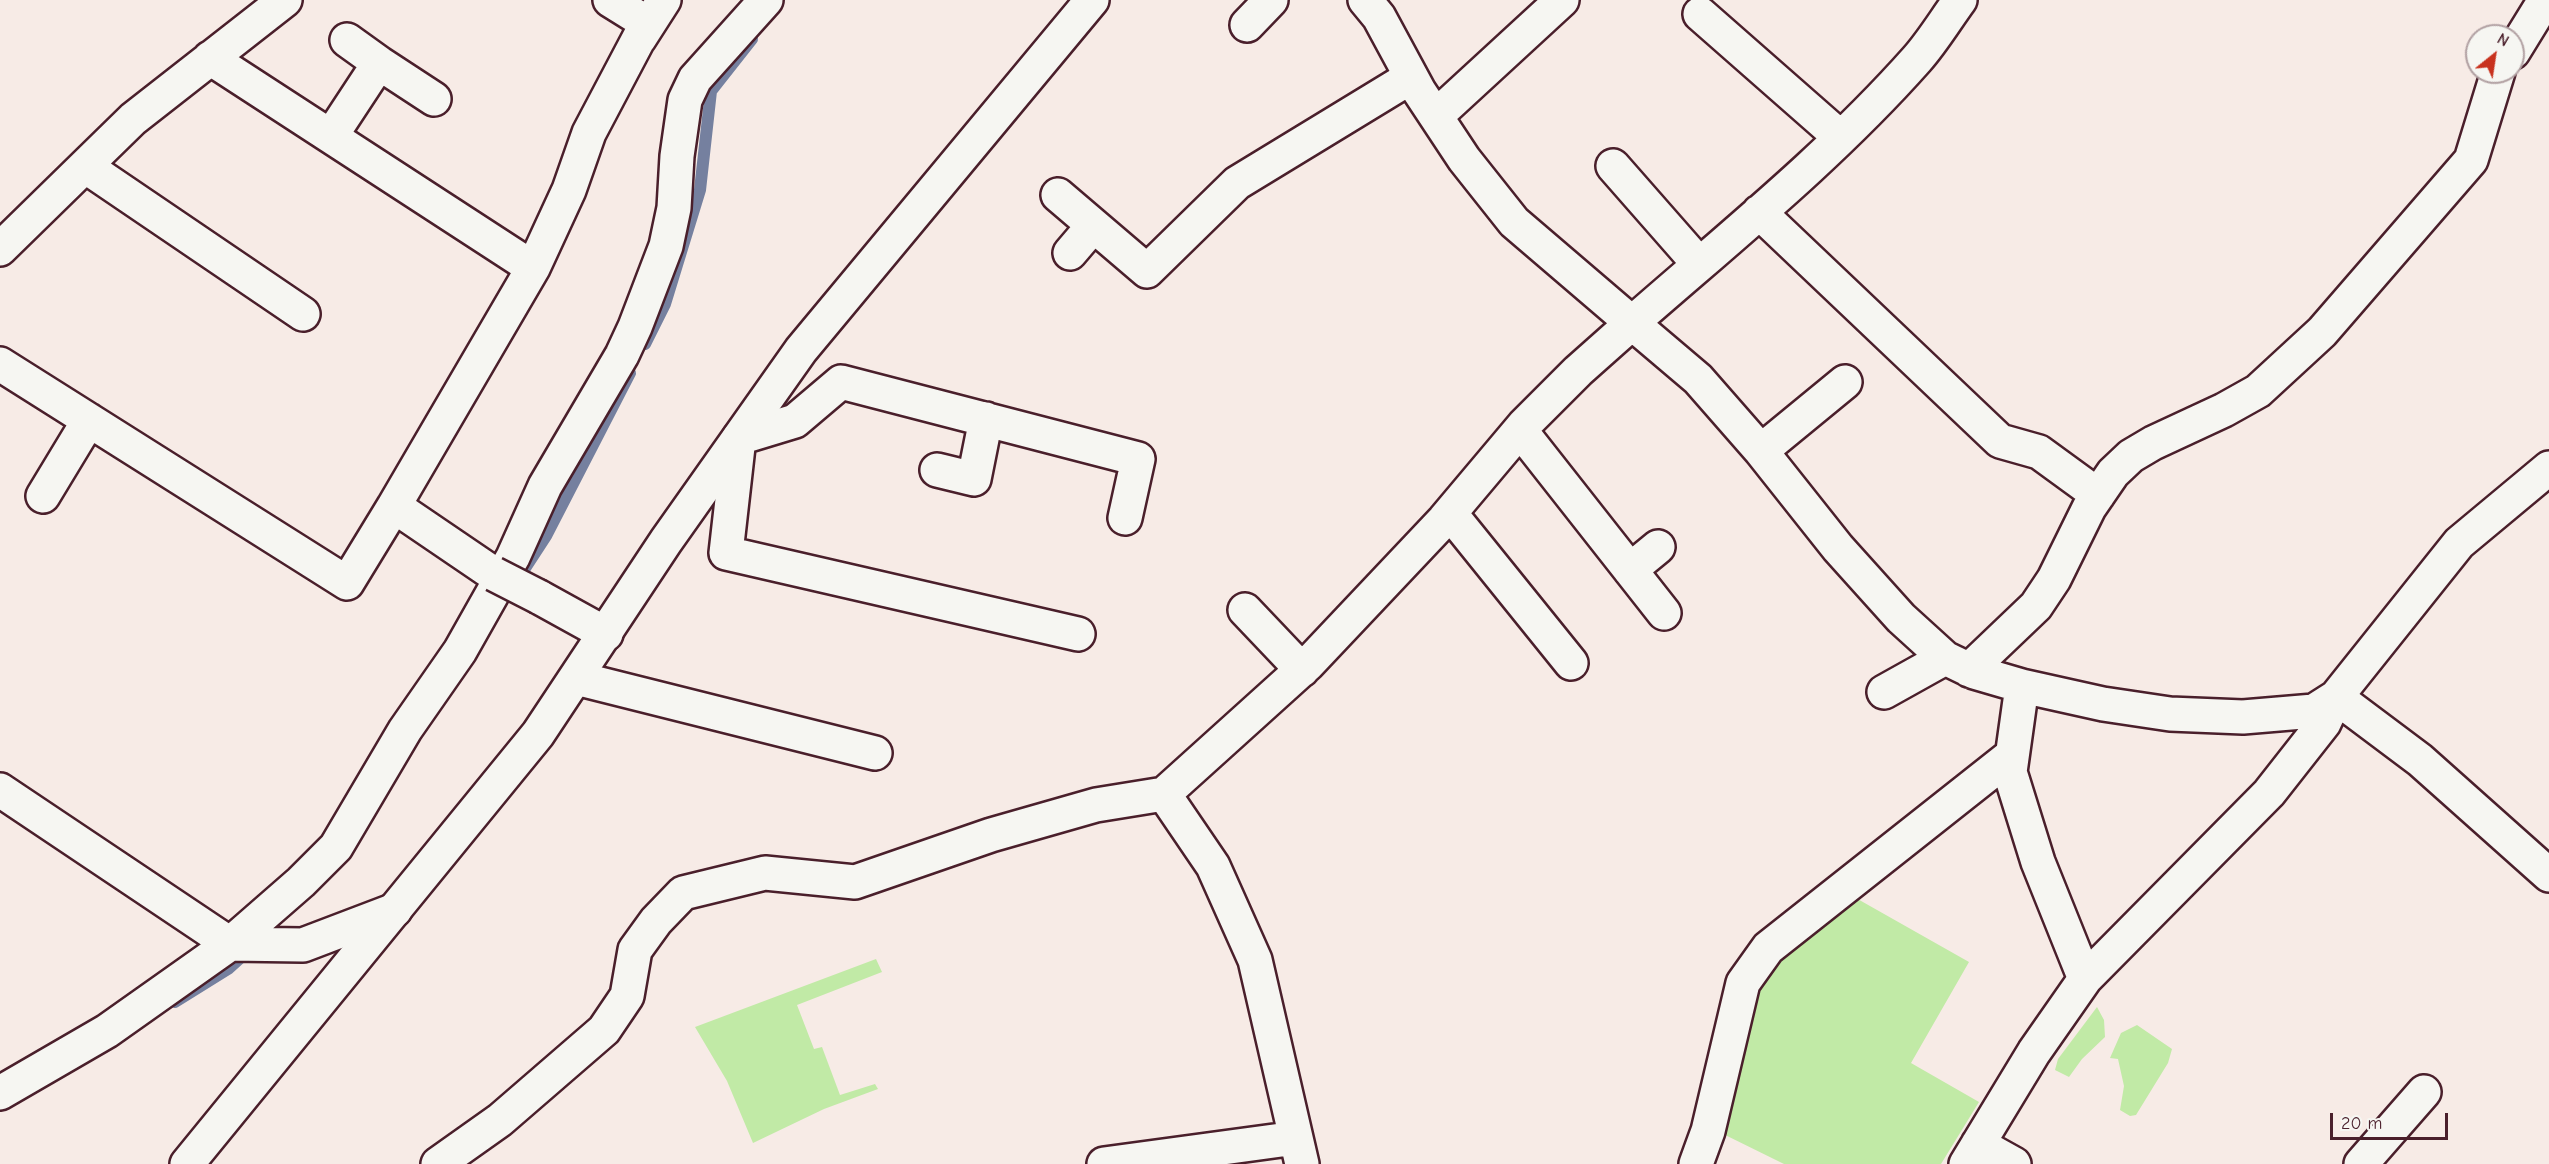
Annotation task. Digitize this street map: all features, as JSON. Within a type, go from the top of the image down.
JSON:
[{"type":"street","points":[[0,249],[133,119],[285,0]]},
{"type":"street","points":[[0,364],[347,583],[533,268],[568,190],[589,133],[647,22],[610,0]]},
{"type":"street","points":[[639,39],[664,0]]},
{"type":"street","points":[[0,1093],[107,1031],[230,944],[301,882],[336,847],[405,730],[460,651],[513,557],[545,486],[622,355],[666,246],[674,208],[677,156],[685,100],[695,79],[766,0]]},
{"type":"street","points":[[187,1164],[538,734],[666,541],[801,350],[1092,0]]},
{"type":"street","points":[[1247,25],[1271,0]]},
{"type":"street","points":[[1365,0],[1379,17],[1411,77],[1464,159],[1514,222],[1698,379],[1761,450],[1838,548],[1902,618],[1957,664],[2022,686],[2103,704],[2170,714],[2243,717],[2314,711],[2336,697]]},
{"type":"street","points":[[1436,116],[1562,0]]},
{"type":"street","points":[[438,1164],[500,1120],[604,1030],[627,996],[635,950],[656,921],[683,893],[765,873],[855,882],[991,835],[1076,810],[1164,794],[1302,670],[1450,513],[1520,430],[1578,371],[1759,212],[1840,137],[1918,57],[1960,0]]},
{"type":"street","points":[[2525,32],[2545,0]]},
{"type":"street","points":[[1700,14],[1840,137]]},
{"type":"street","points":[[347,40],[434,99]]},
{"type":"street","points":[[210,58],[533,268]]},
{"type":"street","points":[[331,136],[379,63]]},
{"type":"street","points":[[1058,195],[1147,271],[1237,183],[1411,77]]},
{"type":"street","points":[[1884,692],[1957,664],[2036,606],[2054,579],[2089,508],[2113,473],[2131,456],[2153,443],[2224,411],[2258,391],[2322,332],[2471,160],[2494,84]]},
{"type":"street","points":[[85,166],[303,314]]},
{"type":"street","points":[[1613,166],[1699,264]]},
{"type":"street","points":[[1759,212],[2000,441],[2039,452],[2098,495]]},
{"type":"street","points":[[1071,253],[1093,226]]},
{"type":"street","points":[[739,438],[795,421],[841,382],[1138,459],[1125,518]]},
{"type":"street","points":[[1761,450],[1845,382]]},
{"type":"street","points":[[937,470],[974,479],[986,419]]},
{"type":"street","points":[[43,496],[89,420]]},
{"type":"street","points":[[1520,430],[1664,613]]},
{"type":"street","points":[[739,438],[726,553],[1078,634]]},
{"type":"street","points":[[2014,1164],[1972,1154],[2034,1052],[2085,979],[2269,793],[2324,723],[2336,697],[2459,543],[2549,468]]},
{"type":"street","points":[[394,506],[494,574],[606,634]]},
{"type":"street","points":[[1450,513],[1571,663]]},
{"type":"street","points":[[1630,570],[1658,547]]},
{"type":"street","points":[[1245,610],[1302,670]]},
{"type":"street","points":[[576,678],[875,753]]},
{"type":"street","points":[[2022,686],[2010,772],[2038,862],[2085,979]]},
{"type":"street","points":[[2336,697],[2420,760],[2549,875]]},
{"type":"street","points":[[1696,1164],[1708,1131],[1743,983],[1758,960],[1768,948],[2012,755]]},
{"type":"street","points":[[0,790],[230,944],[303,945],[395,910]]},
{"type":"street","points":[[1104,1164],[1299,1151],[1255,960],[1213,866],[1164,794]]},
{"type":"street","points":[[2361,1164],[2424,1092]]},
{"type":"green space","points":[[1847,893],[1969,962],[1911,1063],[1979,1102],[1941,1164],[1784,1164],[1715,1130],[1745,993]]},
{"type":"green space","points":[[876,959],[882,972],[797,1005],[814,1049],[822,1047],[840,1095],[875,1084],[878,1089],[824,1109],[753,1143],[727,1081],[695,1027]]},
{"type":"green space","points":[[2097,1007],[2104,1020],[2105,1037],[2082,1059],[2069,1077],[2055,1070],[2058,1059]]},
{"type":"green space","points":[[2137,1025],[2172,1049],[2168,1063],[2136,1115],[2130,1116],[2120,1110],[2124,1086],[2118,1059],[2110,1058],[2121,1033]]},
{"type":"waterway","points":[[645,344],[665,304],[700,190],[711,91],[752,39]]},
{"type":"waterway","points":[[518,579],[546,536],[630,373]]},
{"type":"waterway","points":[[175,1002],[228,969],[249,950]]}]
